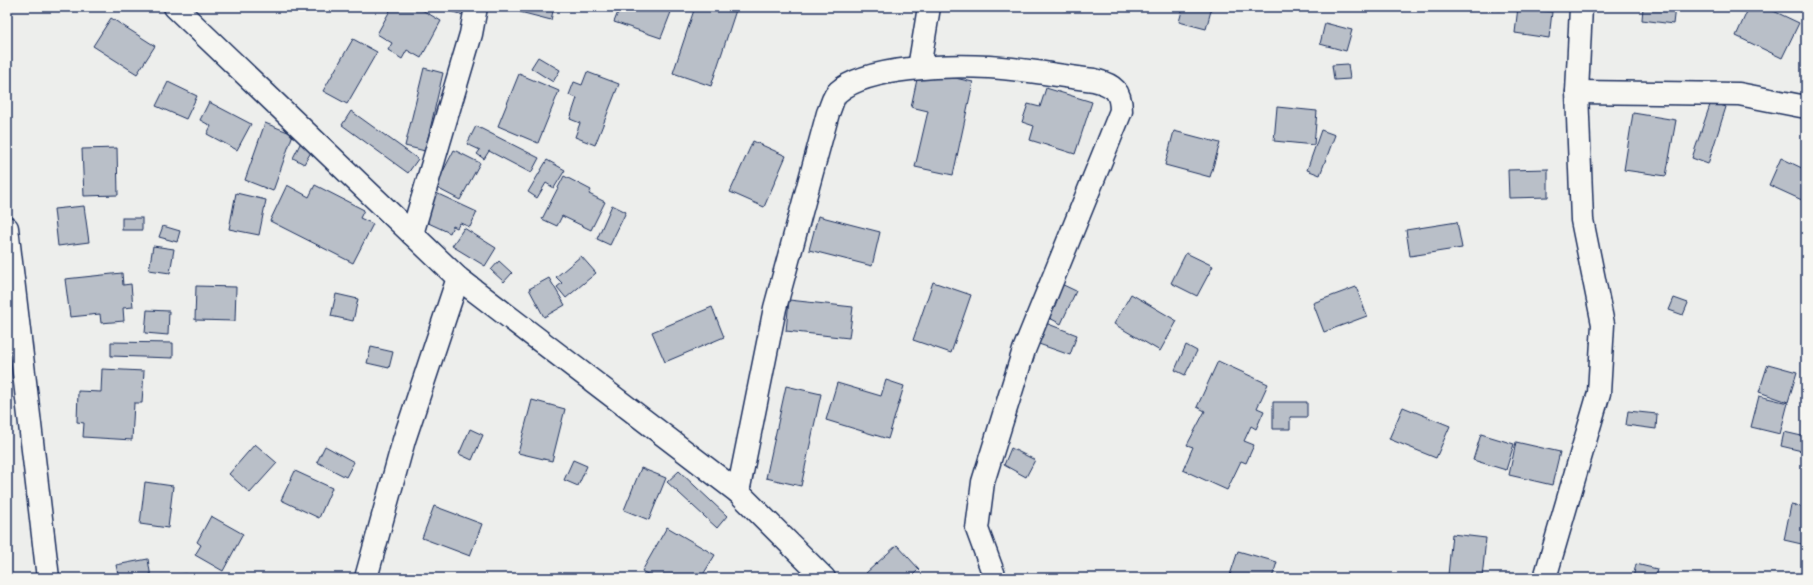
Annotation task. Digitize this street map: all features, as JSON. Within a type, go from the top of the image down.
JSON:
[{"type":"street","points":[[176,7],[458,278],[738,492],[824,578]]},
{"type":"street","points":[[412,234],[471,34],[476,7]]},
{"type":"street","points":[[919,68],[928,7]]},
{"type":"street","points":[[1545,578],[1599,393],[1603,324],[1582,220],[1577,92],[1581,7]]},
{"type":"street","points":[[738,492],[775,308],[828,114],[837,93],[853,82],[883,72],[919,68],[988,67],[1094,80],[1106,83],[1117,91],[1121,101],[1121,111],[1024,350],[983,482],[977,528],[995,578]]},
{"type":"street","points":[[1577,92],[1739,94],[1806,108]]},
{"type":"street","points":[[7,228],[48,578]]},
{"type":"street","points":[[366,578],[404,440],[458,278]]},
{"type":"building","points":[[392,7],[417,7],[441,21],[421,58],[407,50],[402,59],[388,50],[392,43],[377,34]]},
{"type":"building","points":[[443,7],[465,7],[463,15],[443,9]]},
{"type":"building","points":[[522,7],[554,7],[551,20],[520,12]]},
{"type":"building","points":[[620,7],[673,7],[661,38],[614,22]]},
{"type":"building","points":[[695,7],[737,7],[711,86],[673,73]]},
{"type":"building","points":[[1047,7],[1072,7],[1071,11]]},
{"type":"building","points":[[1183,7],[1212,7],[1206,29],[1179,22]]},
{"type":"building","points":[[1468,7],[1502,7],[1501,10]]},
{"type":"building","points":[[1518,7],[1552,12],[1549,38],[1515,33]]},
{"type":"building","points":[[1643,7],[1675,7],[1673,24],[1642,20]]},
{"type":"building","points":[[1749,7],[1765,7],[1799,23],[1782,58],[1736,36]]},
{"type":"building","points":[[111,18],[155,46],[137,74],[93,46]]},
{"type":"building","points":[[1325,23],[1352,30],[1346,51],[1320,44]]},
{"type":"building","points":[[353,39],[377,52],[347,104],[323,91]]},
{"type":"building","points":[[538,57],[560,70],[553,82],[531,68]]},
{"type":"building","points":[[1348,64],[1350,79],[1334,80],[1332,65]]},
{"type":"building","points":[[424,68],[443,73],[425,151],[405,146]]},
{"type":"building","points":[[919,70],[973,82],[953,175],[915,167],[928,111],[911,107]]},
{"type":"building","points":[[587,72],[619,84],[595,145],[575,137],[580,123],[570,119],[577,98],[569,95],[574,82],[582,85]]},
{"type":"building","points":[[519,74],[559,91],[538,143],[498,126]]},
{"type":"building","points":[[168,82],[197,96],[186,119],[156,106]]},
{"type":"building","points":[[1046,88],[1092,102],[1075,154],[1030,140],[1034,126],[1022,122],[1028,104],[1040,107]]},
{"type":"building","points":[[209,102],[251,124],[237,150],[207,134],[211,126],[200,120]]},
{"type":"building","points":[[1711,102],[1726,107],[1708,164],[1692,158]]},
{"type":"building","points":[[1277,107],[1317,111],[1314,145],[1274,141]]},
{"type":"building","points":[[351,111],[418,159],[408,173],[342,125]]},
{"type":"building","points":[[1633,113],[1676,120],[1666,176],[1624,170]]},
{"type":"building","points":[[265,123],[293,134],[273,191],[245,180]]},
{"type":"building","points":[[476,126],[539,158],[531,173],[489,151],[484,159],[477,154],[480,150],[467,144]]},
{"type":"building","points":[[1321,130],[1335,135],[1320,175],[1307,170]]},
{"type":"building","points":[[1174,131],[1220,143],[1210,177],[1165,165]]},
{"type":"building","points":[[302,140],[314,147],[304,164],[293,158]]},
{"type":"building","points":[[753,141],[786,156],[764,207],[730,192]]},
{"type":"building","points":[[117,148],[118,195],[84,196],[82,149]]},
{"type":"building","points":[[454,150],[480,163],[460,200],[435,187]]},
{"type":"building","points":[[1781,158],[1806,170],[1806,197],[1804,201],[1769,185]]},
{"type":"building","points":[[547,160],[565,170],[554,188],[546,183],[537,198],[528,192]]},
{"type":"building","points":[[1548,169],[1548,197],[1509,198],[1508,170]]},
{"type":"building","points":[[564,176],[591,190],[589,194],[605,202],[591,230],[562,216],[557,226],[542,219]]},
{"type":"building","points":[[287,185],[309,197],[315,185],[364,210],[360,218],[373,224],[353,263],[270,221]]},
{"type":"building","points":[[236,193],[266,200],[259,235],[229,229]]},
{"type":"building","points":[[436,193],[477,212],[470,227],[460,223],[457,228],[453,226],[450,233],[424,221]]},
{"type":"building","points":[[612,205],[626,212],[610,245],[597,239]]},
{"type":"building","points":[[84,206],[89,242],[58,246],[54,209]]},
{"type":"building","points":[[818,216],[880,232],[872,266],[809,250]]},
{"type":"building","points":[[122,218],[142,218],[142,230],[122,230]]},
{"type":"building","points":[[1457,222],[1462,248],[1410,256],[1406,230]]},
{"type":"building","points":[[163,226],[180,231],[177,242],[159,237]]},
{"type":"building","points":[[464,228],[496,248],[485,266],[452,246]]},
{"type":"building","points":[[153,246],[174,249],[170,273],[149,270]]},
{"type":"building","points":[[1186,253],[1213,266],[1197,296],[1171,283]]},
{"type":"building","points":[[581,256],[596,273],[566,298],[557,287],[562,283],[556,277]]},
{"type":"building","points":[[499,261],[512,273],[504,282],[491,270]]},
{"type":"building","points":[[122,273],[123,285],[131,284],[133,307],[123,308],[124,321],[101,323],[100,314],[70,317],[65,279]]},
{"type":"building","points":[[549,278],[565,305],[544,317],[529,289]]},
{"type":"building","points":[[933,282],[971,295],[951,353],[913,340]]},
{"type":"building","points":[[1057,282],[1076,291],[1061,324],[1042,314]]},
{"type":"building","points":[[196,286],[236,287],[235,321],[195,320]]},
{"type":"building","points":[[1356,287],[1367,316],[1324,332],[1313,303]]},
{"type":"building","points":[[336,294],[358,299],[353,321],[331,316]]},
{"type":"building","points":[[1131,294],[1177,321],[1160,351],[1114,324]]},
{"type":"building","points":[[1674,298],[1688,303],[1683,315],[1669,310]]},
{"type":"building","points":[[789,300],[853,307],[849,338],[786,331]]},
{"type":"building","points":[[712,307],[724,337],[665,362],[652,332]]},
{"type":"building","points":[[147,310],[169,311],[168,335],[145,333]]},
{"type":"building","points":[[1043,322],[1077,335],[1070,355],[1036,343]]},
{"type":"building","points":[[111,342],[173,343],[173,358],[111,356]]},
{"type":"building","points":[[1186,345],[1197,351],[1185,375],[1175,370]]},
{"type":"building","points":[[371,347],[393,352],[389,368],[367,363]]},
{"type":"building","points":[[1218,361],[1268,384],[1257,408],[1264,411],[1256,429],[1251,426],[1244,441],[1254,445],[1246,463],[1241,461],[1227,490],[1183,470],[1193,447],[1187,445],[1205,411],[1197,407]]},
{"type":"building","points":[[1768,364],[1797,372],[1788,402],[1759,392]]},
{"type":"building","points":[[102,369],[144,371],[142,403],[134,403],[132,440],[83,437],[84,423],[77,422],[78,391],[101,392]]},
{"type":"building","points":[[886,380],[904,386],[888,439],[826,420],[837,383],[881,396]]},
{"type":"building","points":[[786,386],[821,394],[801,486],[766,478]]},
{"type":"building","points":[[1759,396],[1788,403],[1780,434],[1751,427]]},
{"type":"building","points":[[532,400],[565,409],[552,461],[518,453]]},
{"type":"building","points":[[1273,402],[1307,402],[1307,417],[1290,417],[1290,429],[1273,429]]},
{"type":"building","points":[[1403,407],[1450,426],[1436,458],[1389,439]]},
{"type":"building","points":[[1628,411],[1657,414],[1656,429],[1626,425]]},
{"type":"building","points":[[470,429],[483,435],[472,460],[459,454]]},
{"type":"building","points":[[1784,432],[1806,437],[1806,452],[1781,446]]},
{"type":"building","points":[[1481,434],[1514,444],[1506,470],[1473,460]]},
{"type":"building","points":[[1516,442],[1560,452],[1552,485],[1509,475]]},
{"type":"building","points":[[255,444],[277,463],[250,493],[229,474]]},
{"type":"building","points":[[325,446],[354,462],[346,477],[317,462]]},
{"type":"building","points":[[1011,448],[1035,460],[1026,477],[1004,465]]},
{"type":"building","points":[[573,460],[587,466],[578,486],[564,480]]},
{"type":"building","points":[[641,468],[666,478],[649,520],[624,510]]},
{"type":"building","points":[[295,471],[332,488],[319,518],[281,500]]},
{"type":"building","points":[[679,471],[727,516],[717,528],[667,482]]},
{"type":"building","points":[[145,482],[173,486],[168,528],[140,524]]},
{"type":"building","points":[[1791,505],[1806,508],[1806,545],[1784,540]]},
{"type":"building","points":[[434,506],[482,524],[470,556],[422,538]]},
{"type":"building","points":[[211,516],[243,534],[223,571],[195,555],[201,545],[197,542]]},
{"type":"building","points":[[667,527],[715,555],[701,578],[654,578],[642,571]]},
{"type":"building","points":[[1452,534],[1486,538],[1482,578],[1448,575]]},
{"type":"building","points":[[897,545],[919,569],[910,578],[871,578],[866,573]]},
{"type":"building","points":[[1238,551],[1277,562],[1272,578],[1229,578]]},
{"type":"building","points":[[148,559],[151,578],[119,578],[116,565]]},
{"type":"building","points":[[1636,564],[1657,569],[1655,578],[1633,578]]},
{"type":"building","points":[[186,574],[187,578],[155,578],[155,577]]}]
